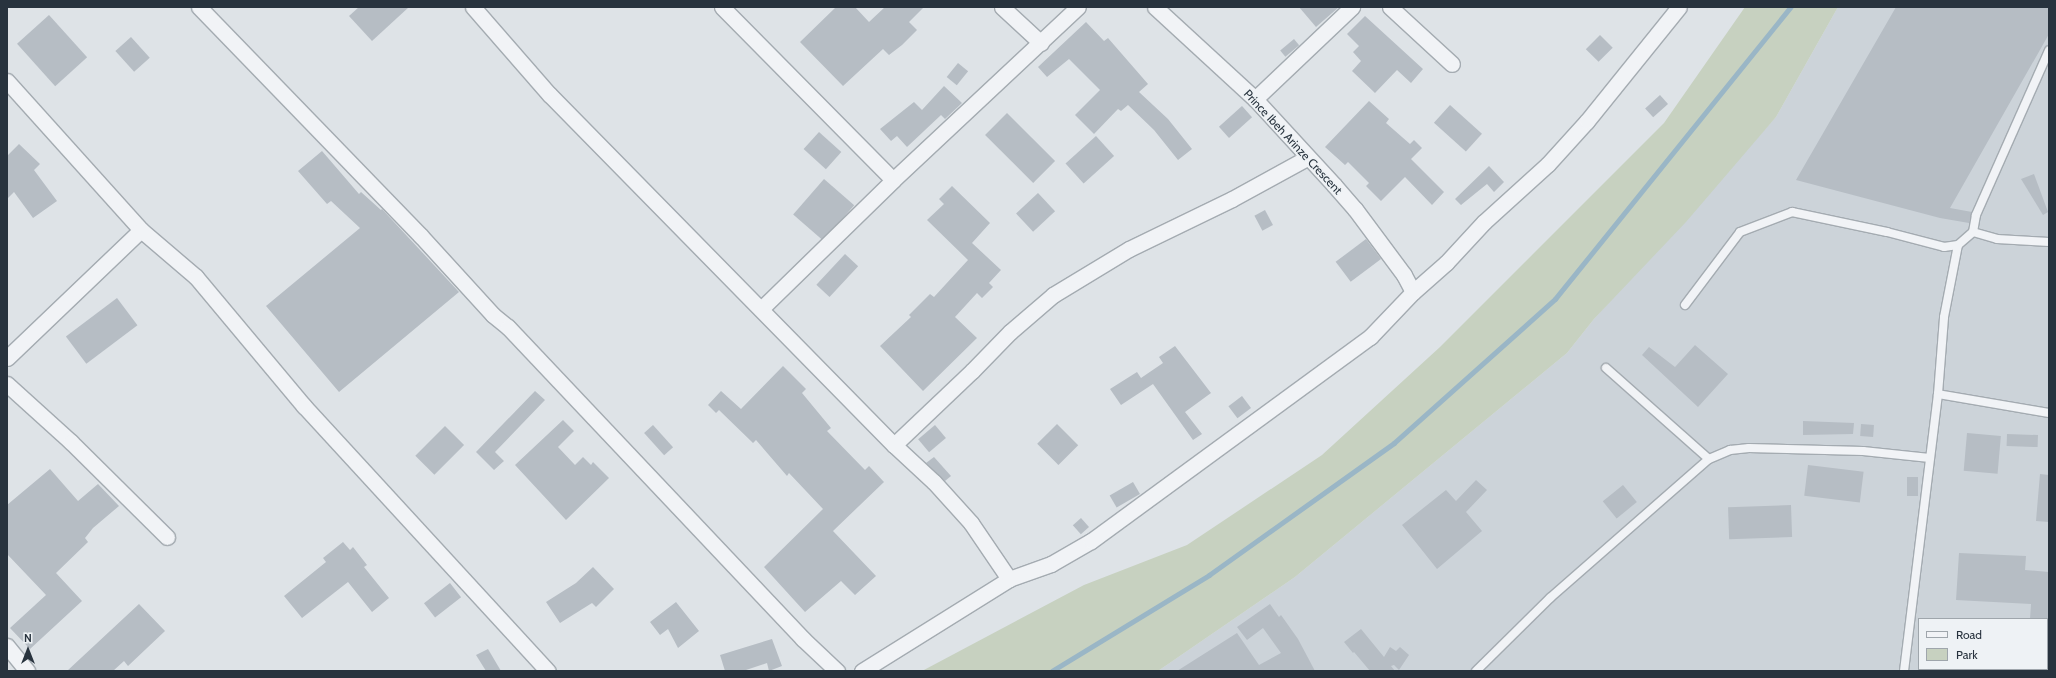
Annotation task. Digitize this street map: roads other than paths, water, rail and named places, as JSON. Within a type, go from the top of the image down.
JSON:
[{"type":"street","points":[[198,7],[420,235],[493,315],[508,327],[803,639],[837,671]]},
{"type":"street","points":[[473,7],[549,94],[894,445],[934,482],[971,523],[1009,579]]},
{"type":"street","points":[[722,7],[893,180]]},
{"type":"street","points":[[1002,7],[1041,43]]},
{"type":"street","points":[[761,309],[893,180],[1078,7]]},
{"type":"street","name":"Prince Ibeh Arinze Crescent","points":[[1155,7],[1255,99],[1307,158],[1355,209],[1404,275],[1413,292]]},
{"type":"street","points":[[1255,99],[1352,7]]},
{"type":"street","points":[[1390,7],[1452,64]]},
{"type":"street","points":[[862,671],[1009,579],[1051,564],[1091,541],[1370,337],[1413,292],[1446,263],[1484,222],[1548,164],[1587,121],[1679,7]]},
{"type":"street","points":[[10,89],[141,230],[196,277],[304,406],[548,671]]},
{"type":"street","points":[[894,445],[972,371],[1010,332],[1054,295],[1129,249],[1232,199],[1307,158]]},
{"type":"street","points":[[7,358],[141,230]]},
{"type":"street","points":[[7,384],[71,442],[167,537]]},
{"type":"street","points":[[7,646],[27,671]]},
{"type":"lane","points":[[1904,671],[1938,394],[1944,317],[1958,246],[1973,232],[1976,215],[2049,50]]},
{"type":"lane","points":[[1685,305],[1740,232],[1792,212],[1887,232],[1944,247],[1958,246]]},
{"type":"lane","points":[[1973,232],[1997,239],[2049,242]]},
{"type":"lane","points":[[1606,368],[1709,459]]},
{"type":"lane","points":[[1938,394],[2049,413]]},
{"type":"lane","points":[[1476,671],[1550,598],[1709,459],[1730,450],[1749,448],[1863,451],[1930,458]]},
{"type":"waterway","points":[[1052,671],[1209,575],[1394,443],[1555,299],[1791,7]]}]
